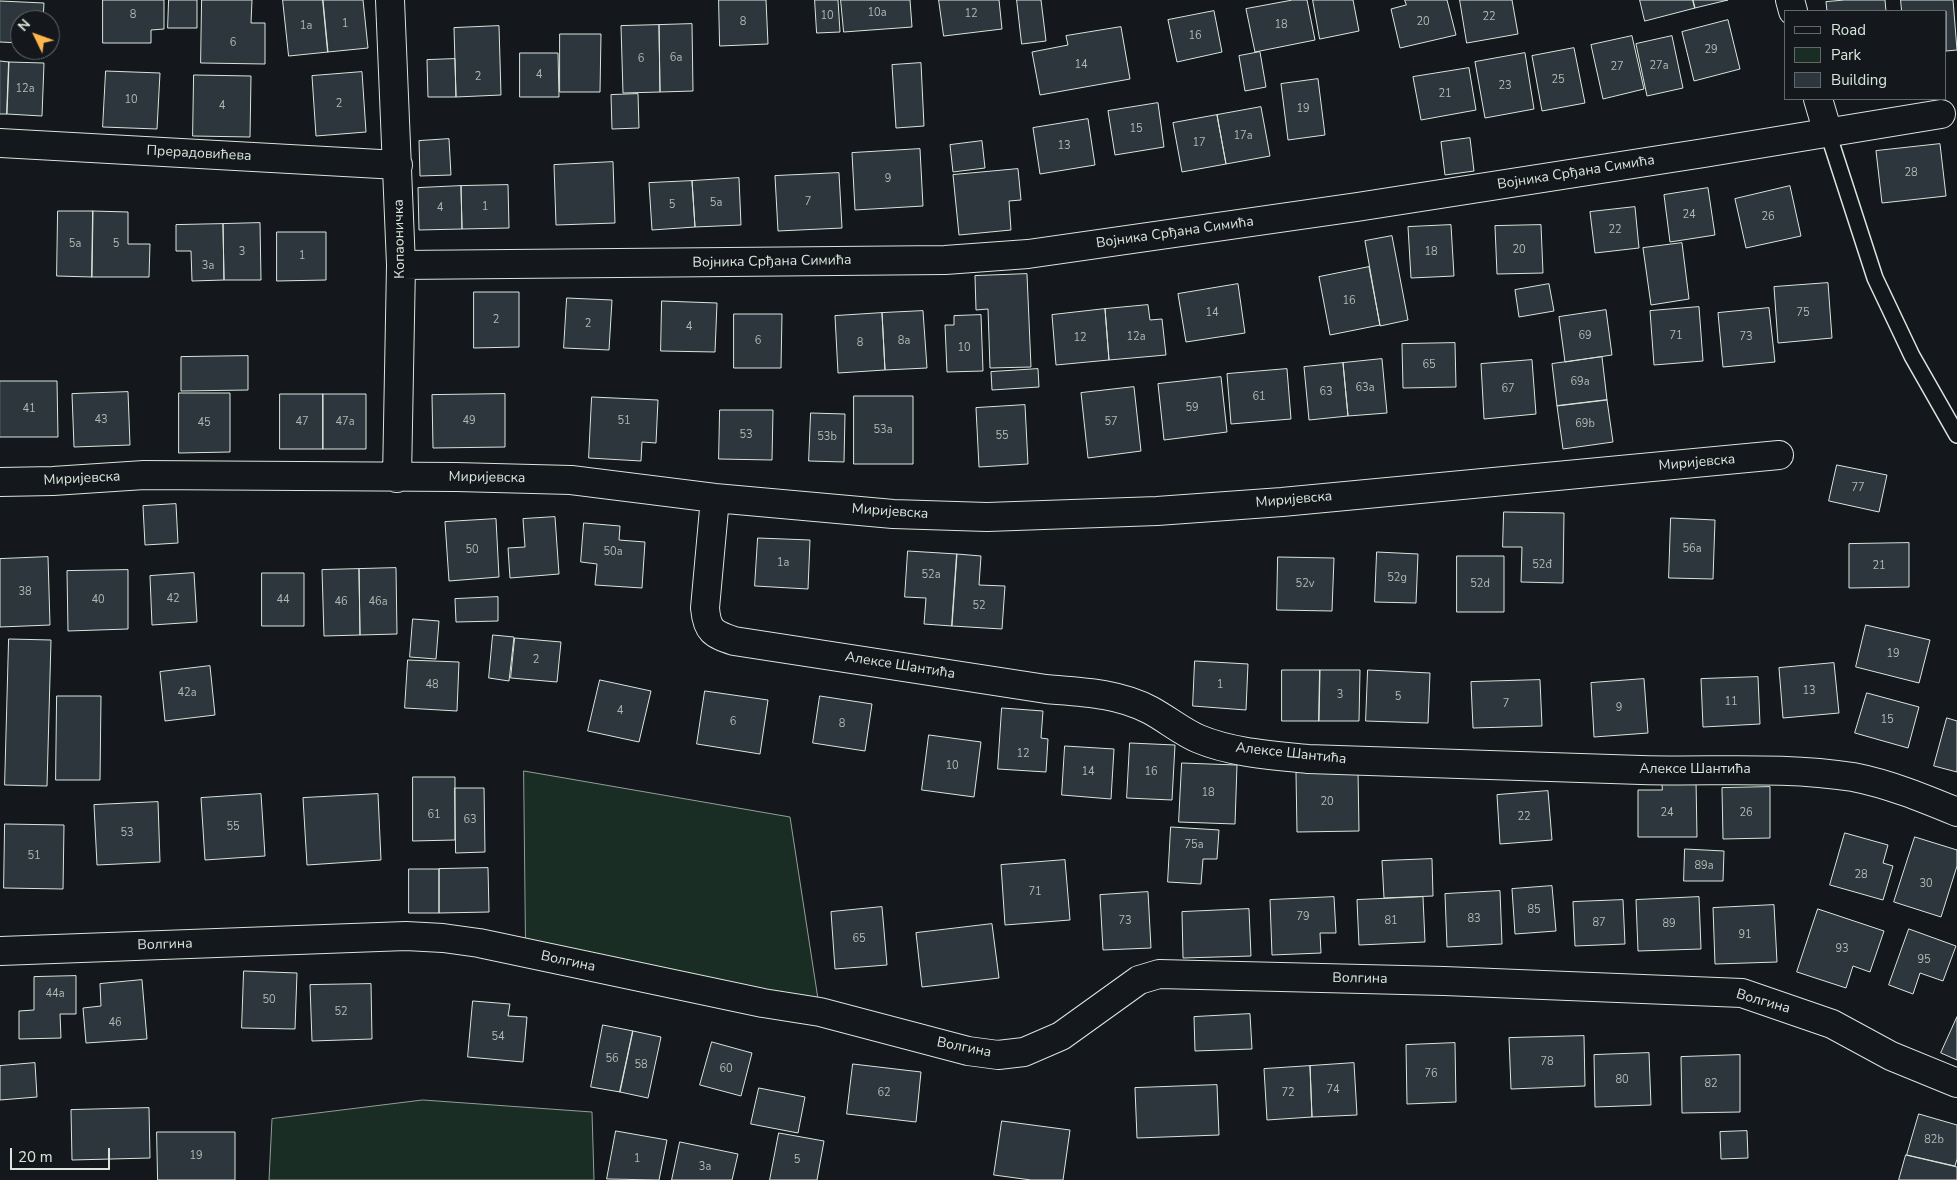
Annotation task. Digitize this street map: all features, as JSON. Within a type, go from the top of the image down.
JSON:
[{"type":"street","name":"Копаоничка","points":[[390,0],[401,265],[397,478]]},
{"type":"street","points":[[1818,100],[1828,133]]},
{"type":"street","name":"Војника Срђана Симића","points":[[401,265],[945,260],[1028,254],[1377,204],[1941,114]]},
{"type":"street","name":"Прерадовићева","points":[[0,143],[398,165]]},
{"type":"street","name":"Миријевска","points":[[0,482],[53,481],[144,475],[456,477],[570,480],[715,498],[893,514],[986,517],[1157,511],[1282,502],[1779,456]]},
{"type":"street","name":"Алексе Шантића","points":[[715,498],[705,608],[706,620],[710,629],[717,635],[734,641],[1046,689],[1098,693],[1126,700],[1150,710],[1198,739],[1224,747],[1263,754],[1308,759],[1624,769],[1809,772],[1883,784],[1957,812]]},
{"type":"street","name":"Волгина","points":[[0,951],[406,936],[443,938],[479,943],[763,1003],[820,1012],[968,1051],[998,1054],[1024,1052],[1061,1036],[1139,980],[1159,974],[1444,981],[1742,993],[1832,1024],[1891,1056],[1957,1083]]},
{"type":"lane","points":[[1828,133],[1875,278],[1908,348],[1957,435]]},
{"type":"green space","points":[[524,771],[790,817],[820,1012],[526,953]]},
{"type":"green space","points":[[423,1100],[592,1112],[594,1180],[269,1180],[272,1119]]},
{"type":"building","points":[[103,0],[164,0],[164,29],[151,30],[151,43],[103,43]]},
{"type":"building","points":[[169,0],[197,0],[197,28],[168,28]]},
{"type":"building","points":[[202,0],[252,0],[251,23],[265,23],[265,64],[201,63]]},
{"type":"building","points":[[283,0],[323,0],[328,52],[289,56]]},
{"type":"building","points":[[323,0],[363,0],[368,48],[328,52]]},
{"type":"building","points":[[719,0],[766,0],[768,44],[720,46]]},
{"type":"building","points":[[815,0],[838,0],[840,32],[817,33]]},
{"type":"building","points":[[841,0],[910,0],[912,27],[844,32]]},
{"type":"building","points":[[939,0],[999,0],[1002,29],[944,36]]},
{"type":"building","points":[[1017,0],[1041,0],[1046,41],[1022,44]]},
{"type":"building","points":[[1293,0],[1307,0],[1315,40],[1255,52],[1246,9]]},
{"type":"building","points":[[1313,0],[1353,0],[1359,31],[1320,39]]},
{"type":"building","points":[[1405,0],[1447,0],[1456,35],[1400,48],[1391,9],[1406,5]]},
{"type":"building","points":[[1460,0],[1512,0],[1518,34],[1467,43]]},
{"type":"building","points":[[1640,0],[1693,0],[1695,8],[1645,21]]},
{"type":"building","points":[[1693,0],[1728,0],[1695,8]]},
{"type":"building","points":[[1885,0],[1886,10],[1827,10],[1826,2]]},
{"type":"building","points":[[1901,0],[1953,0],[1957,50],[1947,51],[1947,10],[1902,10]]},
{"type":"building","points":[[0,1],[44,3],[44,10],[10,10],[10,42],[0,42]]},
{"type":"building","points":[[1214,11],[1222,52],[1177,62],[1168,20]]},
{"type":"building","points":[[1728,20],[1740,69],[1694,81],[1682,32]]},
{"type":"building","points":[[692,24],[693,91],[660,92],[659,25]]},
{"type":"building","points":[[659,25],[660,92],[623,93],[621,26]]},
{"type":"building","points":[[499,26],[501,95],[456,97],[454,28]]},
{"type":"building","points":[[1121,27],[1130,79],[1040,95],[1032,52],[1068,45],[1066,36]]},
{"type":"building","points":[[560,34],[601,34],[600,92],[560,92]]},
{"type":"building","points":[[1632,36],[1644,89],[1603,99],[1591,45]]},
{"type":"building","points":[[1672,36],[1683,88],[1647,96],[1636,44]]},
{"type":"building","points":[[1574,48],[1585,103],[1542,111],[1532,56]]},
{"type":"building","points":[[1260,52],[1266,87],[1245,91],[1239,56]]},
{"type":"building","points":[[520,53],[558,53],[559,97],[520,97]]},
{"type":"building","points":[[1525,53],[1534,109],[1485,118],[1475,62]]},
{"type":"building","points":[[455,59],[456,97],[428,97],[427,60]]},
{"type":"building","points":[[0,61],[9,62],[7,114],[0,114]]},
{"type":"building","points":[[9,62],[44,63],[42,116],[7,114]]},
{"type":"building","points":[[921,63],[924,126],[896,128],[892,65]]},
{"type":"building","points":[[1469,68],[1476,110],[1421,120],[1413,77]]},
{"type":"building","points":[[106,71],[160,73],[157,129],[103,127]]},
{"type":"building","points":[[362,72],[366,132],[316,136],[312,76]]},
{"type":"building","points":[[194,75],[251,76],[250,137],[193,136]]},
{"type":"building","points":[[1318,79],[1325,135],[1288,140],[1281,84]]},
{"type":"building","points":[[638,94],[639,128],[612,129],[611,95]]},
{"type":"building","points":[[1158,103],[1164,147],[1115,155],[1108,111]]},
{"type":"building","points":[[1261,107],[1270,156],[1226,164],[1217,115]]},
{"type":"building","points":[[1217,115],[1226,164],[1182,172],[1173,123]]},
{"type":"building","points":[[1088,119],[1095,165],[1040,174],[1033,128]]},
{"type":"building","points":[[1470,138],[1474,171],[1445,175],[1441,142]]},
{"type":"building","points":[[449,139],[451,175],[420,176],[419,141]]},
{"type":"building","points":[[982,141],[985,168],[953,172],[950,145]]},
{"type":"building","points":[[1940,144],[1946,196],[1882,203],[1876,151]]},
{"type":"building","points":[[920,149],[923,206],[855,210],[852,153]]},
{"type":"building","points":[[613,162],[615,223],[556,225],[554,165]]},
{"type":"building","points":[[1018,169],[1021,200],[1009,201],[1011,230],[959,235],[953,175]]},
{"type":"building","points":[[839,173],[842,228],[778,231],[775,176]]},
{"type":"building","points":[[739,178],[741,225],[695,227],[692,181]]},
{"type":"building","points":[[692,181],[695,227],[652,230],[649,183]]},
{"type":"building","points":[[508,185],[509,228],[462,229],[461,186]]},
{"type":"building","points":[[461,186],[462,229],[419,230],[418,188]]},
{"type":"building","points":[[1790,186],[1801,236],[1746,248],[1735,199]]},
{"type":"building","points":[[1708,188],[1715,235],[1670,242],[1664,195]]},
{"type":"building","points":[[1635,207],[1639,248],[1595,253],[1590,212]]},
{"type":"building","points":[[58,211],[93,211],[92,277],[57,276]]},
{"type":"building","points":[[93,211],[128,212],[128,244],[150,244],[149,277],[92,277]]},
{"type":"building","points":[[260,223],[261,280],[224,280],[223,224]]},
{"type":"building","points":[[223,224],[224,280],[192,281],[191,251],[176,251],[176,225]]},
{"type":"building","points":[[1451,225],[1454,276],[1411,278],[1408,227]]},
{"type":"building","points":[[1541,225],[1543,273],[1497,274],[1495,226]]},
{"type":"building","points":[[277,232],[326,232],[326,280],[277,281]]},
{"type":"building","points":[[1392,236],[1408,320],[1380,326],[1365,241]]},
{"type":"building","points":[[1682,243],[1689,299],[1651,305],[1643,248]]},
{"type":"building","points":[[1369,267],[1380,325],[1330,335],[1319,277]]},
{"type":"building","points":[[1027,274],[1031,367],[990,368],[988,309],[976,310],[975,276]]},
{"type":"building","points":[[1828,283],[1832,338],[1778,343],[1774,287]]},
{"type":"building","points":[[1238,284],[1245,333],[1186,342],[1178,294]]},
{"type":"building","points":[[1549,284],[1554,311],[1519,317],[1515,290]]},
{"type":"building","points":[[474,292],[519,292],[519,347],[474,348]]},
{"type":"building","points":[[567,298],[612,300],[609,350],[564,348]]},
{"type":"building","points":[[662,301],[717,303],[715,352],[661,351]]},
{"type":"building","points":[[1148,305],[1150,320],[1162,319],[1166,355],[1109,360],[1105,309]]},
{"type":"building","points":[[1699,307],[1703,361],[1654,365],[1650,311]]},
{"type":"building","points":[[1769,308],[1775,362],[1723,367],[1718,313]]},
{"type":"building","points":[[1105,309],[1109,360],[1056,365],[1052,315]]},
{"type":"building","points":[[1606,310],[1612,355],[1565,362],[1559,317]]},
{"type":"building","points":[[923,311],[927,368],[885,370],[882,313]]},
{"type":"building","points":[[882,313],[885,370],[838,373],[835,316]]},
{"type":"building","points":[[734,314],[782,314],[781,368],[734,368]]},
{"type":"building","points":[[981,315],[983,371],[947,372],[945,325],[954,325],[954,316]]},
{"type":"building","points":[[1455,343],[1456,387],[1403,388],[1402,344]]},
{"type":"building","points":[[248,356],[248,390],[181,391],[181,357]]},
{"type":"building","points":[[1602,357],[1607,400],[1557,406],[1552,364]]},
{"type":"building","points":[[1382,359],[1387,413],[1348,416],[1343,363]]},
{"type":"building","points":[[1532,360],[1536,414],[1484,419],[1481,364]]},
{"type":"building","points":[[1343,363],[1348,416],[1309,420],[1304,367]]},
{"type":"building","points":[[1038,369],[1039,387],[992,390],[991,372]]},
{"type":"building","points":[[1287,369],[1291,419],[1231,424],[1227,374]]},
{"type":"building","points":[[1221,377],[1227,432],[1164,440],[1158,384]]},
{"type":"building","points":[[0,381],[57,381],[58,437],[0,437]]},
{"type":"building","points":[[1134,387],[1141,451],[1088,458],[1081,393]]},
{"type":"building","points":[[128,392],[130,445],[74,447],[72,394]]},
{"type":"building","points":[[179,393],[230,393],[230,452],[179,453]]},
{"type":"building","points":[[280,394],[323,394],[323,449],[280,449]]},
{"type":"building","points":[[323,394],[366,394],[366,449],[323,449]]},
{"type":"building","points":[[505,394],[505,447],[433,448],[432,395]]},
{"type":"building","points":[[854,396],[913,396],[913,464],[854,464]]},
{"type":"building","points":[[592,397],[658,400],[656,443],[642,442],[641,461],[589,458]]},
{"type":"building","points":[[1607,400],[1613,442],[1563,449],[1557,406]]},
{"type":"building","points":[[1025,405],[1028,464],[979,467],[976,408]]},
{"type":"building","points":[[720,410],[773,410],[772,460],[719,459]]},
{"type":"building","points":[[811,413],[845,414],[844,462],[809,461]]},
{"type":"building","points":[[1837,465],[1887,475],[1879,512],[1829,501]]},
{"type":"building","points":[[176,504],[178,543],[145,545],[143,506]]},
{"type":"building","points":[[1504,512],[1564,513],[1563,583],[1521,582],[1522,547],[1503,547]]},
{"type":"building","points":[[555,517],[559,574],[510,578],[508,548],[525,547],[523,519]]},
{"type":"building","points":[[1671,518],[1715,520],[1713,579],[1669,578]]},
{"type":"building","points":[[496,519],[499,577],[449,581],[445,522]]},
{"type":"building","points":[[584,523],[620,526],[619,540],[645,542],[642,588],[595,585],[597,564],[581,562]]},
{"type":"building","points":[[758,538],[810,540],[808,589],[755,586]]},
{"type":"building","points":[[1909,543],[1909,587],[1849,588],[1849,544]]},
{"type":"building","points":[[908,551],[957,554],[952,626],[924,624],[926,598],[905,597]]},
{"type":"building","points":[[1377,552],[1418,554],[1416,603],[1375,602]]},
{"type":"building","points":[[957,554],[981,556],[979,585],[1005,586],[1002,629],[952,626]]},
{"type":"building","points":[[1457,556],[1504,556],[1504,612],[1457,612]]},
{"type":"building","points":[[48,557],[50,625],[0,627],[0,559]]},
{"type":"building","points":[[1278,557],[1334,558],[1332,611],[1277,610]]},
{"type":"building","points":[[396,568],[397,634],[360,635],[359,569]]},
{"type":"building","points":[[359,569],[360,635],[324,636],[322,570]]},
{"type":"building","points":[[128,570],[128,629],[68,631],[67,571]]},
{"type":"building","points":[[194,573],[197,622],[152,625],[150,576]]},
{"type":"building","points":[[262,573],[304,573],[304,626],[262,626]]},
{"type":"building","points":[[498,597],[498,621],[456,622],[455,599]]},
{"type":"building","points":[[413,619],[439,621],[436,659],[410,657]]},
{"type":"building","points":[[1866,625],[1930,640],[1919,683],[1856,667]]},
{"type":"building","points":[[493,635],[514,637],[509,681],[489,678]]},
{"type":"building","points":[[515,638],[561,642],[557,682],[511,678]]},
{"type":"building","points":[[9,639],[51,640],[47,786],[5,785]]},
{"type":"building","points":[[408,660],[459,662],[457,711],[405,708]]},
{"type":"building","points":[[1195,661],[1248,664],[1246,710],[1193,706]]},
{"type":"building","points":[[1834,663],[1839,713],[1783,718],[1779,668]]},
{"type":"building","points":[[210,666],[215,715],[165,721],[160,672]]},
{"type":"building","points":[[1282,670],[1320,670],[1319,721],[1282,721]]},
{"type":"building","points":[[1320,670],[1360,670],[1359,721],[1319,721]]},
{"type":"building","points":[[1368,670],[1430,673],[1428,723],[1366,721]]},
{"type":"building","points":[[1758,677],[1760,724],[1703,727],[1701,679]]},
{"type":"building","points":[[1644,679],[1648,733],[1594,737],[1591,683]]},
{"type":"building","points":[[600,680],[651,691],[639,742],[588,731]]},
{"type":"building","points":[[1540,680],[1542,726],[1473,728],[1471,682]]},
{"type":"building","points":[[705,691],[768,700],[760,754],[697,744]]},
{"type":"building","points":[[1867,693],[1919,707],[1908,748],[1855,733]]},
{"type":"building","points":[[57,696],[101,696],[100,780],[56,780]]},
{"type":"building","points":[[820,696],[872,704],[865,751],[813,743]]},
{"type":"building","points":[[1002,708],[1043,711],[1041,738],[1048,739],[1046,772],[998,769]]},
{"type":"building","points":[[1947,718],[1957,721],[1957,772],[1934,766]]},
{"type":"building","points":[[929,735],[981,742],[974,797],[922,790]]},
{"type":"building","points":[[1130,743],[1175,745],[1172,800],[1127,798]]},
{"type":"building","points":[[1065,746],[1114,749],[1111,799],[1062,795]]},
{"type":"building","points":[[1182,763],[1237,765],[1235,824],[1179,822]]},
{"type":"building","points":[[1358,771],[1359,831],[1297,832],[1296,773]]},
{"type":"building","points":[[413,777],[455,777],[455,840],[413,841]]},
{"type":"building","points":[[1662,780],[1696,780],[1697,837],[1638,837],[1638,790],[1662,790]]},
{"type":"building","points":[[1770,787],[1770,838],[1723,839],[1722,788]]},
{"type":"building","points":[[455,788],[484,788],[485,852],[456,853]]},
{"type":"building","points":[[1548,791],[1552,840],[1500,844],[1497,795]]},
{"type":"building","points":[[261,794],[265,856],[205,860],[201,798]]},
{"type":"building","points":[[378,794],[381,860],[307,865],[303,798]]},
{"type":"building","points":[[158,802],[160,862],[97,865],[94,805]]},
{"type":"building","points":[[5,824],[64,825],[63,889],[4,888]]},
{"type":"building","points":[[1171,827],[1219,830],[1217,859],[1203,859],[1201,884],[1168,882]]},
{"type":"building","points":[[1845,833],[1888,845],[1883,863],[1893,866],[1883,900],[1830,885]]},
{"type":"building","points":[[1915,837],[1957,850],[1957,866],[1941,917],[1894,902]]},
{"type":"building","points":[[1685,849],[1724,851],[1723,881],[1684,881]]},
{"type":"building","points":[[1432,859],[1433,896],[1384,898],[1382,861]]},
{"type":"building","points":[[1065,860],[1070,920],[1005,925],[1001,865]]},
{"type":"building","points":[[488,868],[489,912],[439,913],[439,869]]},
{"type":"building","points":[[409,869],[439,869],[439,913],[409,913]]},
{"type":"building","points":[[1552,886],[1556,931],[1515,934],[1512,889]]},
{"type":"building","points":[[1500,891],[1502,944],[1447,947],[1445,894]]},
{"type":"building","points":[[1148,892],[1151,948],[1103,950],[1100,895]]},
{"type":"building","points":[[1334,897],[1336,933],[1320,933],[1321,953],[1272,955],[1270,900]]},
{"type":"building","points":[[1423,897],[1425,942],[1359,945],[1357,900]]},
{"type":"building","points":[[1699,897],[1701,949],[1638,951],[1636,900]]},
{"type":"building","points":[[1623,900],[1625,944],[1575,946],[1573,902]]},
{"type":"building","points":[[1774,905],[1777,962],[1715,964],[1713,908]]},
{"type":"building","points":[[882,907],[887,965],[835,969],[831,912]]},
{"type":"building","points":[[1249,909],[1251,956],[1183,958],[1182,912]]},
{"type":"building","points":[[1818,909],[1884,931],[1870,972],[1853,966],[1846,988],[1797,972]]},
{"type":"building","points":[[992,924],[999,978],[922,987],[916,933]]},
{"type":"building","points":[[1909,929],[1956,946],[1943,981],[1920,973],[1913,994],[1889,985]]},
{"type":"building","points":[[244,971],[297,973],[295,1029],[242,1028]]},
{"type":"building","points":[[76,976],[76,1014],[60,1014],[61,1038],[19,1039],[19,1011],[34,1010],[34,977]]},
{"type":"building","points":[[142,980],[147,1039],[86,1043],[83,1008],[101,1006],[100,984]]},
{"type":"building","points":[[371,984],[372,1039],[312,1041],[310,985]]},
{"type":"building","points":[[473,1001],[510,1004],[508,1016],[527,1017],[523,1062],[468,1057]]},
{"type":"building","points":[[1250,1014],[1252,1049],[1195,1051],[1194,1017]]},
{"type":"building","points":[[1957,1017],[1957,1060],[1941,1053]]},
{"type":"building","points":[[603,1025],[633,1031],[620,1092],[591,1087]]},
{"type":"building","points":[[633,1031],[661,1037],[648,1098],[620,1092]]},
{"type":"building","points":[[1584,1036],[1585,1086],[1511,1089],[1509,1038]]},
{"type":"building","points":[[712,1042],[752,1053],[741,1096],[700,1085]]},
{"type":"building","points":[[1455,1043],[1456,1102],[1407,1104],[1406,1045]]},
{"type":"building","points":[[1649,1053],[1651,1105],[1595,1107],[1594,1055]]},
{"type":"building","points":[[1740,1055],[1740,1112],[1682,1113],[1681,1057]]},
{"type":"building","points":[[35,1063],[37,1097],[0,1100],[0,1066]]},
{"type":"building","points":[[1354,1063],[1357,1115],[1312,1117],[1310,1066]]},
{"type":"building","points":[[853,1064],[921,1072],[916,1122],[847,1114]]},
{"type":"building","points":[[1310,1066],[1312,1117],[1267,1120],[1264,1069]]},
{"type":"building","points":[[1217,1085],[1219,1135],[1137,1138],[1135,1088]]},
{"type":"building","points":[[759,1088],[805,1097],[798,1133],[751,1124]]},
{"type":"building","points":[[149,1108],[150,1158],[72,1160],[71,1110]]},
{"type":"building","points":[[1919,1114],[1957,1125],[1957,1159],[1955,1166],[1907,1155]]},
{"type":"building","points":[[1002,1121],[1070,1130],[1063,1180],[1031,1180],[994,1175]]},
{"type":"building","points":[[616,1131],[667,1140],[659,1180],[607,1179]]},
{"type":"building","points":[[1747,1131],[1748,1158],[1721,1159],[1720,1132]]},
{"type":"building","points":[[157,1132],[235,1132],[235,1180],[158,1180]]},
{"type":"building","points":[[779,1133],[824,1141],[817,1180],[770,1180]]},
{"type":"building","points":[[680,1142],[738,1154],[732,1180],[672,1180]]},
{"type":"building","points":[[1906,1155],[1957,1167],[1957,1180],[1899,1180]]}]
